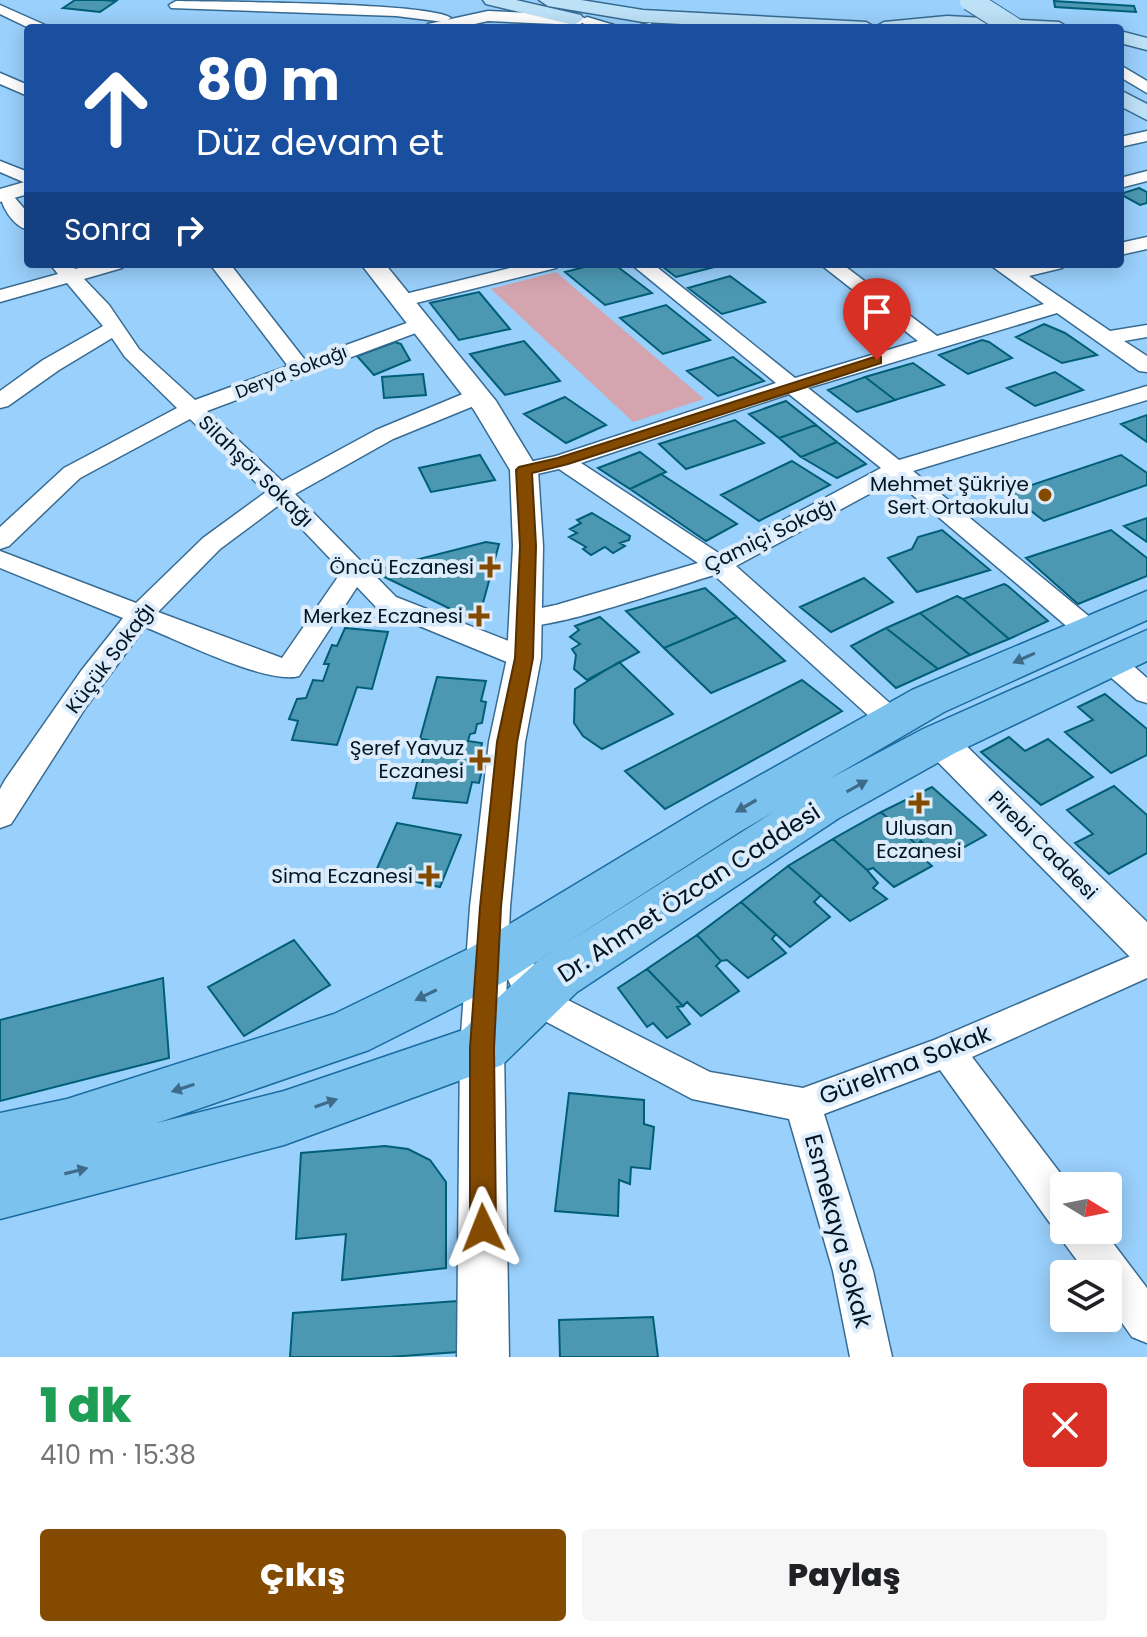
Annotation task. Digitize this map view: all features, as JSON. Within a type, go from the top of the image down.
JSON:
[{"type":"main road","points":[[492,0],[629,24]]},
{"type":"main road","points":[[526,0],[612,17],[704,24]]},
{"type":"main road","points":[[548,0],[643,16],[787,24]]},
{"type":"main road","points":[[957,0],[993,24]]},
{"type":"main road","points":[[970,0],[1008,24]]},
{"type":"main road","points":[[581,14],[633,9],[769,18],[810,24]]},
{"type":"main road","points":[[942,24],[998,24]]},
{"type":"main road","points":[[1124,38],[1147,44]]},
{"type":"main road","points":[[1124,52],[1147,55]]},
{"type":"main road","name":"Dr. Ahmet Özcan Caddesi","points":[[0,1140],[67,1126],[349,1033],[497,940],[724,818],[916,731],[1123,657],[1147,604]]},
{"type":"main road","name":"Dr. Ahmet Özcan Caddesi","points":[[0,1190],[284,1118],[482,1048],[558,976],[809,814],[916,731]]},
{"type":"street","points":[[159,0],[232,23]]},
{"type":"street","points":[[176,5],[396,12],[456,18],[581,14],[601,24]]},
{"type":"street","points":[[0,9],[32,24]]},
{"type":"street","points":[[0,78],[24,89]]},
{"type":"street","points":[[1124,78],[1136,101]]},
{"type":"street","points":[[1124,141],[1147,136]]},
{"type":"street","points":[[0,166],[24,177]]},
{"type":"street","points":[[1124,182],[1147,176]]},
{"type":"street","points":[[24,188],[1,196],[24,221]]},
{"type":"street","points":[[1124,248],[1146,244]]},
{"type":"street","points":[[223,268],[300,367]]},
{"type":"street","points":[[376,268],[478,396],[524,470],[528,546],[524,658],[507,742],[497,940],[482,1048],[483,1357]]},
{"type":"street","name":"Derya Sokağı","points":[[2,545],[72,473],[192,409],[300,367],[413,312],[538,268]]},
{"type":"street","points":[[646,268],[1123,657]]},
{"type":"street","points":[[835,268],[934,343]]},
{"type":"street","points":[[1006,269],[1147,366]]},
{"type":"street","points":[[0,296],[65,270]]},
{"type":"street","name":"Silahşör Sokağı","points":[[65,270],[115,328],[132,353],[281,493],[387,603],[524,658]]},
{"type":"street","points":[[524,470],[563,461],[790,386],[1059,306]]},
{"type":"street","points":[[0,401],[51,365],[115,328]]},
{"type":"street","points":[[1105,338],[1147,331]]},
{"type":"street","name":"Çamiçi Sokağı","points":[[526,619],[558,613],[719,565],[897,470],[1147,393]]},
{"type":"street","name":"Küçük Sokağı","points":[[0,816],[16,788],[139,615],[181,571],[255,510],[281,493],[382,436],[432,412],[478,396]]},
{"type":"street","points":[[563,461],[719,565],[916,731]]},
{"type":"street","points":[[2,545],[139,615],[261,663],[289,669],[356,570]]},
{"type":"street","name":"Pirebi Caddesi","points":[[916,731],[1147,948]]},
{"type":"street","points":[[497,940],[534,999]]},
{"type":"street","name":"Gürelma Sokak","points":[[534,999],[705,1087],[803,1105],[947,1051],[1147,963]]},
{"type":"street","points":[[947,1051],[1050,1191]]},
{"type":"street","name":"Esmekaya Sokak","points":[[803,1105],[853,1271],[871,1357]]},
{"type":"street","points":[[1089,1244],[1147,1322]]},
{"type":"shaded area","points":[[556,272],[704,399],[633,422],[491,289]]},
{"type":"building","points":[[75,0],[116,1],[100,12],[63,8]]},
{"type":"building","points":[[1054,1],[1134,6],[1136,12],[1055,7]]},
{"type":"building","points":[[1139,188],[1147,192],[1147,203],[1140,205],[1124,196],[1124,193]]},
{"type":"building","points":[[580,268],[619,268],[652,293],[605,305],[565,272]]},
{"type":"building","points":[[664,268],[710,268],[676,277]]},
{"type":"building","points":[[730,276],[765,302],[722,314],[688,288]]},
{"type":"building","points":[[479,292],[510,329],[459,340],[430,303]]},
{"type":"building","points":[[666,305],[710,340],[663,354],[620,318]]},
{"type":"building","points":[[1044,324],[1065,333],[1097,355],[1062,363],[1016,337]]},
{"type":"building","points":[[982,340],[1012,358],[968,374],[939,355]]},
{"type":"building","points":[[524,341],[560,381],[505,395],[470,354]]},
{"type":"building","points":[[395,342],[401,344],[410,360],[374,375],[357,356]]},
{"type":"building","points":[[733,357],[764,381],[718,396],[687,371]]},
{"type":"building","points":[[913,363],[944,385],[895,400],[865,377]]},
{"type":"building","points":[[1055,372],[1083,390],[1035,406],[1007,388]]},
{"type":"building","points":[[423,374],[426,395],[384,398],[382,377]]},
{"type":"building","points":[[865,377],[895,400],[857,412],[828,390]]},
{"type":"building","points":[[565,397],[606,425],[566,443],[524,414]]},
{"type":"building","points":[[786,401],[816,425],[779,438],[749,414]]},
{"type":"building","points":[[1147,415],[1147,442],[1121,424]]},
{"type":"building","points":[[735,420],[764,443],[686,469],[659,444]]},
{"type":"building","points":[[816,425],[837,442],[801,457],[779,438]]},
{"type":"building","points":[[837,442],[866,464],[837,478],[801,457]]},
{"type":"building","points":[[640,452],[666,472],[630,489],[598,468]]},
{"type":"building","points":[[480,455],[495,480],[431,492],[419,468]]},
{"type":"building","points":[[1121,455],[1147,473],[1147,485],[1044,521],[1008,493]]},
{"type":"building","points":[[792,461],[830,485],[759,521],[721,495]]},
{"type":"building","points":[[661,474],[737,524],[706,541],[630,489]]},
{"type":"building","points":[[592,513],[630,536],[629,540],[620,543],[625,546],[613,553],[605,547],[591,555],[583,549],[586,547],[569,537],[577,533],[570,529],[581,523],[577,520]]},
{"type":"building","points":[[1147,518],[1147,542],[1124,526]]},
{"type":"building","points":[[942,530],[990,570],[917,592],[888,558],[912,549],[918,537]]},
{"type":"building","points":[[1111,530],[1147,558],[1147,576],[1078,604],[1026,558]]},
{"type":"building","points":[[486,542],[499,544],[480,614],[474,617],[465,616],[372,571]]},
{"type":"building","points":[[864,578],[893,602],[831,632],[800,607]]},
{"type":"building","points":[[1004,584],[1048,621],[1009,639],[963,599]]},
{"type":"building","points":[[705,588],[737,617],[664,648],[626,611]]},
{"type":"building","points":[[957,596],[1009,639],[970,655],[920,613]]},
{"type":"building","points":[[920,613],[970,655],[938,669],[886,628]]},
{"type":"building","points":[[600,617],[639,652],[587,680],[574,669],[576,655],[572,649],[580,644],[570,637],[579,630],[575,626]]},
{"type":"building","points":[[737,617],[785,661],[711,693],[664,648]]},
{"type":"building","points":[[345,628],[388,632],[372,689],[357,687],[337,745],[292,740],[298,721],[289,719],[297,699],[306,698],[313,680],[323,681],[329,664],[324,664],[332,645],[337,646]]},
{"type":"building","points":[[886,628],[938,669],[896,688],[851,646]]},
{"type":"building","points":[[619,662],[673,714],[602,749],[583,736],[574,723],[575,689]]},
{"type":"building","points":[[437,677],[486,681],[481,701],[486,702],[482,723],[477,724],[475,733],[470,734],[468,741],[482,743],[479,759],[484,761],[479,783],[472,782],[467,803],[413,798],[428,740],[420,739]]},
{"type":"building","points":[[802,680],[842,711],[665,809],[625,771]]},
{"type":"building","points":[[1105,694],[1147,729],[1147,755],[1111,773],[1065,732],[1093,720],[1078,707]]},
{"type":"building","points":[[1009,737],[1025,751],[1048,739],[1093,777],[1041,805],[981,752]]},
{"type":"building","points":[[1114,786],[1147,815],[1147,853],[1109,874],[1075,843],[1093,834],[1067,810]]},
{"type":"building","points":[[932,787],[986,835],[941,860],[921,841],[917,845],[881,812]]},
{"type":"building","points":[[881,812],[917,845],[913,849],[932,866],[894,887],[873,868],[867,870],[833,839]]},
{"type":"building","points":[[397,823],[461,835],[440,887],[375,873]]},
{"type":"building","points":[[833,839],[867,870],[878,883],[873,888],[887,899],[850,921],[788,866]]},
{"type":"building","points":[[788,866],[821,895],[814,902],[830,917],[790,947],[741,902]]},
{"type":"building","points":[[741,902],[776,934],[772,939],[786,953],[748,978],[727,960],[721,961],[697,935]]},
{"type":"building","points":[[697,935],[721,961],[716,966],[739,991],[701,1016],[687,1002],[683,1006],[647,969]]},
{"type":"building","points":[[294,940],[330,985],[244,1036],[208,987]]},
{"type":"building","points":[[647,969],[683,1006],[677,1007],[690,1024],[667,1038],[653,1023],[647,1027],[618,988]]},
{"type":"building","points":[[163,978],[169,1058],[0,1101],[0,1020]]},
{"type":"building","points":[[569,1093],[644,1100],[644,1124],[654,1127],[650,1169],[631,1167],[630,1184],[619,1180],[618,1216],[555,1211]]},
{"type":"building","points":[[385,1146],[408,1149],[430,1160],[446,1182],[446,1268],[342,1280],[346,1234],[296,1239],[301,1153]]},
{"type":"building","points":[[457,1301],[458,1352],[389,1357],[290,1357],[293,1313]]},
{"type":"building","points":[[653,1317],[658,1357],[560,1357],[559,1320]]},
{"type":"place","name":"Mehmet Şükriye Sert Ortaokulu","points":[[1045,495]]},
{"type":"place","name":"Öncü Eczanesi","points":[[490,567]]},
{"type":"place","name":"Merkez Eczanesi","points":[[479,616]]},
{"type":"place","name":"Şeref Yavuz Eczanesi","points":[[480,760]]},
{"type":"place","name":"Ulusan Eczanesi","points":[[919,803]]},
{"type":"place","name":"Sima Eczanesi","points":[[429,876]]},
{"type":"route","points":[[483,1228],[482,1048],[490,907],[507,742],[524,658],[528,546],[524,470],[563,461],[877,360]]}]
